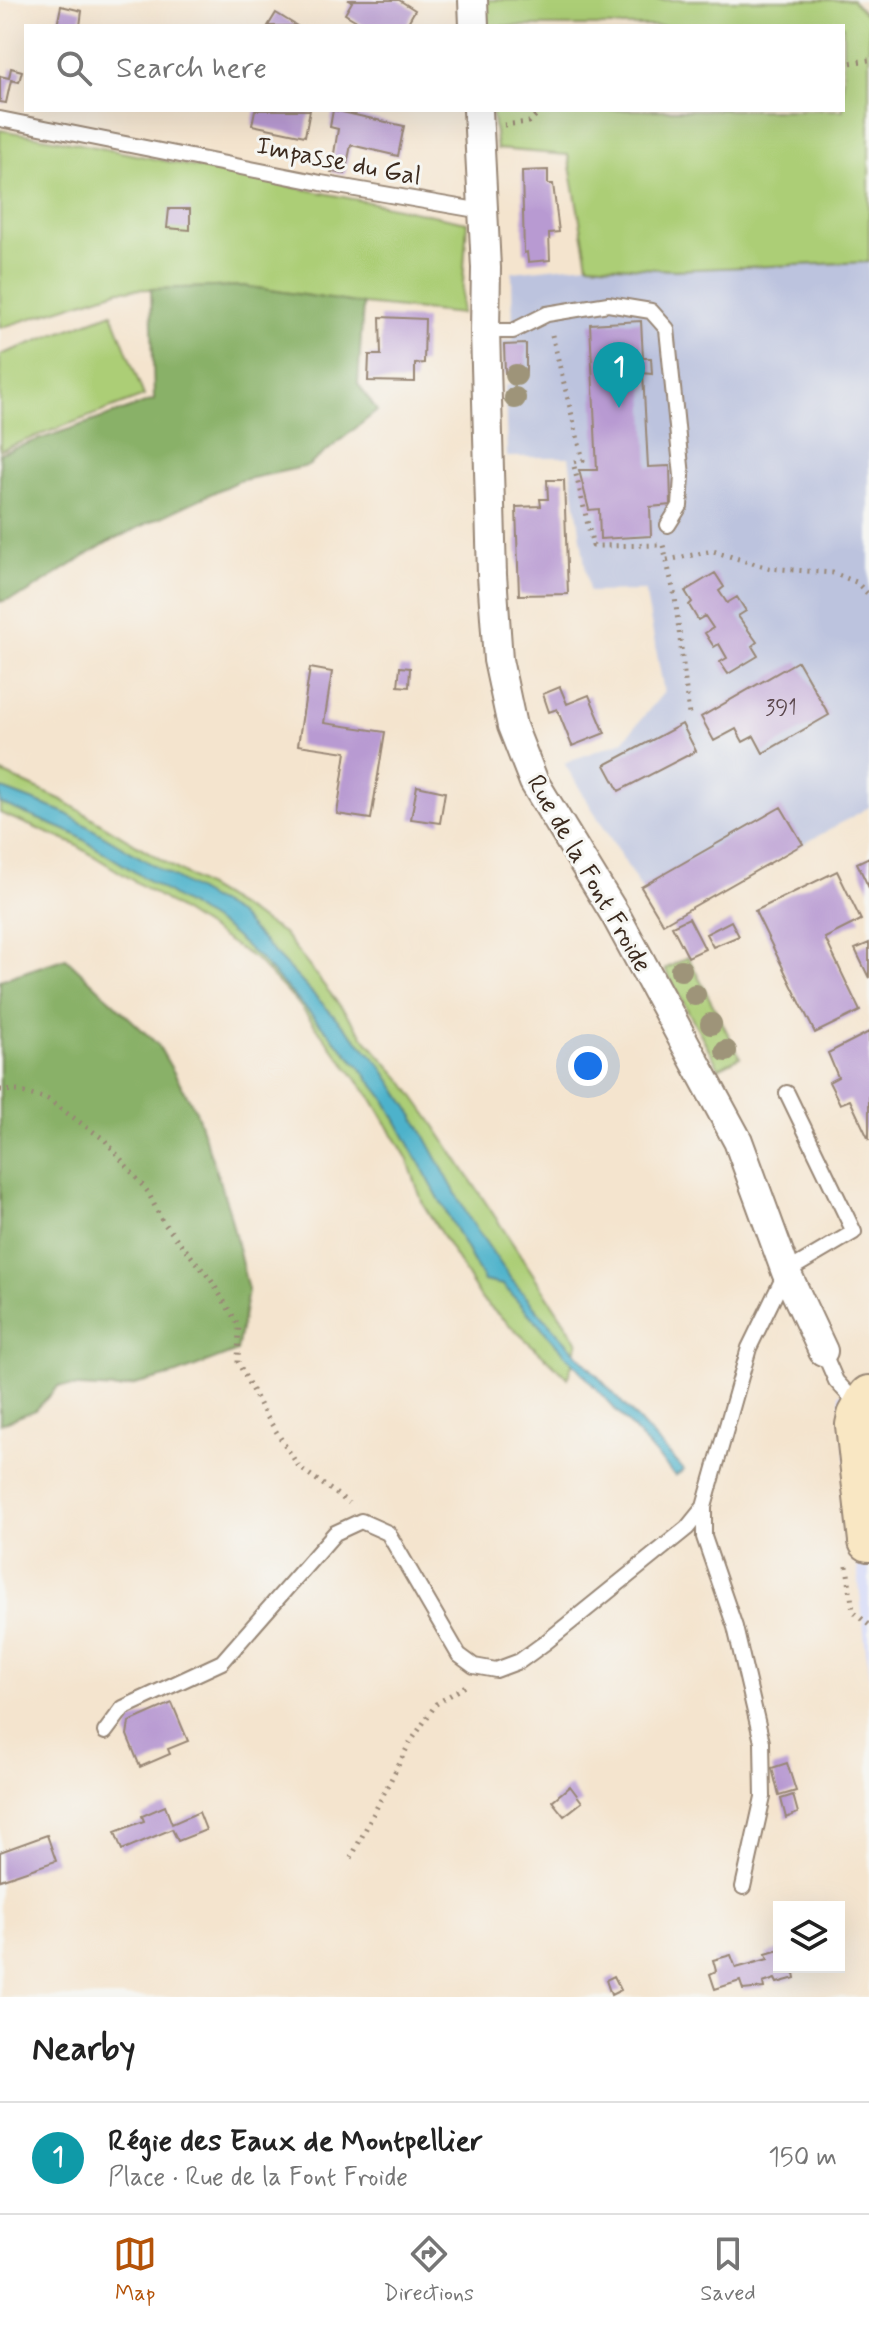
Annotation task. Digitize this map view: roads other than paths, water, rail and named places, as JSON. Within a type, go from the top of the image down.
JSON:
[{"type":"street","points":[[473,0],[474,24]]},
{"type":"street","name":"Rue de la Font Froide","points":[[478,118],[486,268],[492,575],[498,660],[512,726],[534,782],[616,916],[738,1141],[786,1272],[823,1351]]},
{"type":"street","name":"Rue de la Font Froide","points":[[865,1402],[856,1425],[869,1541]]},
{"type":"lane","name":"Impasse du Gal","points":[[0,119],[321,183],[482,211]]},
{"type":"lane","points":[[485,331],[513,331],[547,314],[608,304],[651,311],[667,329],[682,476],[680,506],[668,525]]},
{"type":"lane","points":[[743,1887],[763,1797],[762,1742],[735,1627],[704,1537],[704,1507],[749,1348],[786,1272],[854,1232],[787,1093]]},
{"type":"lane","name":"Rue de la Font Froide","points":[[823,1351],[836,1381],[865,1402]]},
{"type":"lane","points":[[105,1732],[123,1708],[222,1662],[335,1533],[361,1521],[388,1533],[459,1655],[474,1666],[496,1670],[520,1661],[546,1642],[687,1528],[704,1507]]},
{"type":"water","points":[[0,788],[63,812],[238,915],[379,1063],[415,1118],[469,1218],[511,1279],[684,1470],[675,1476],[503,1285],[484,1281],[384,1098],[358,1065],[260,959],[226,929],[74,834],[0,803]]},
{"type":"place","name":"Régie des Eaux de Montpellier","points":[[619,408]]}]
